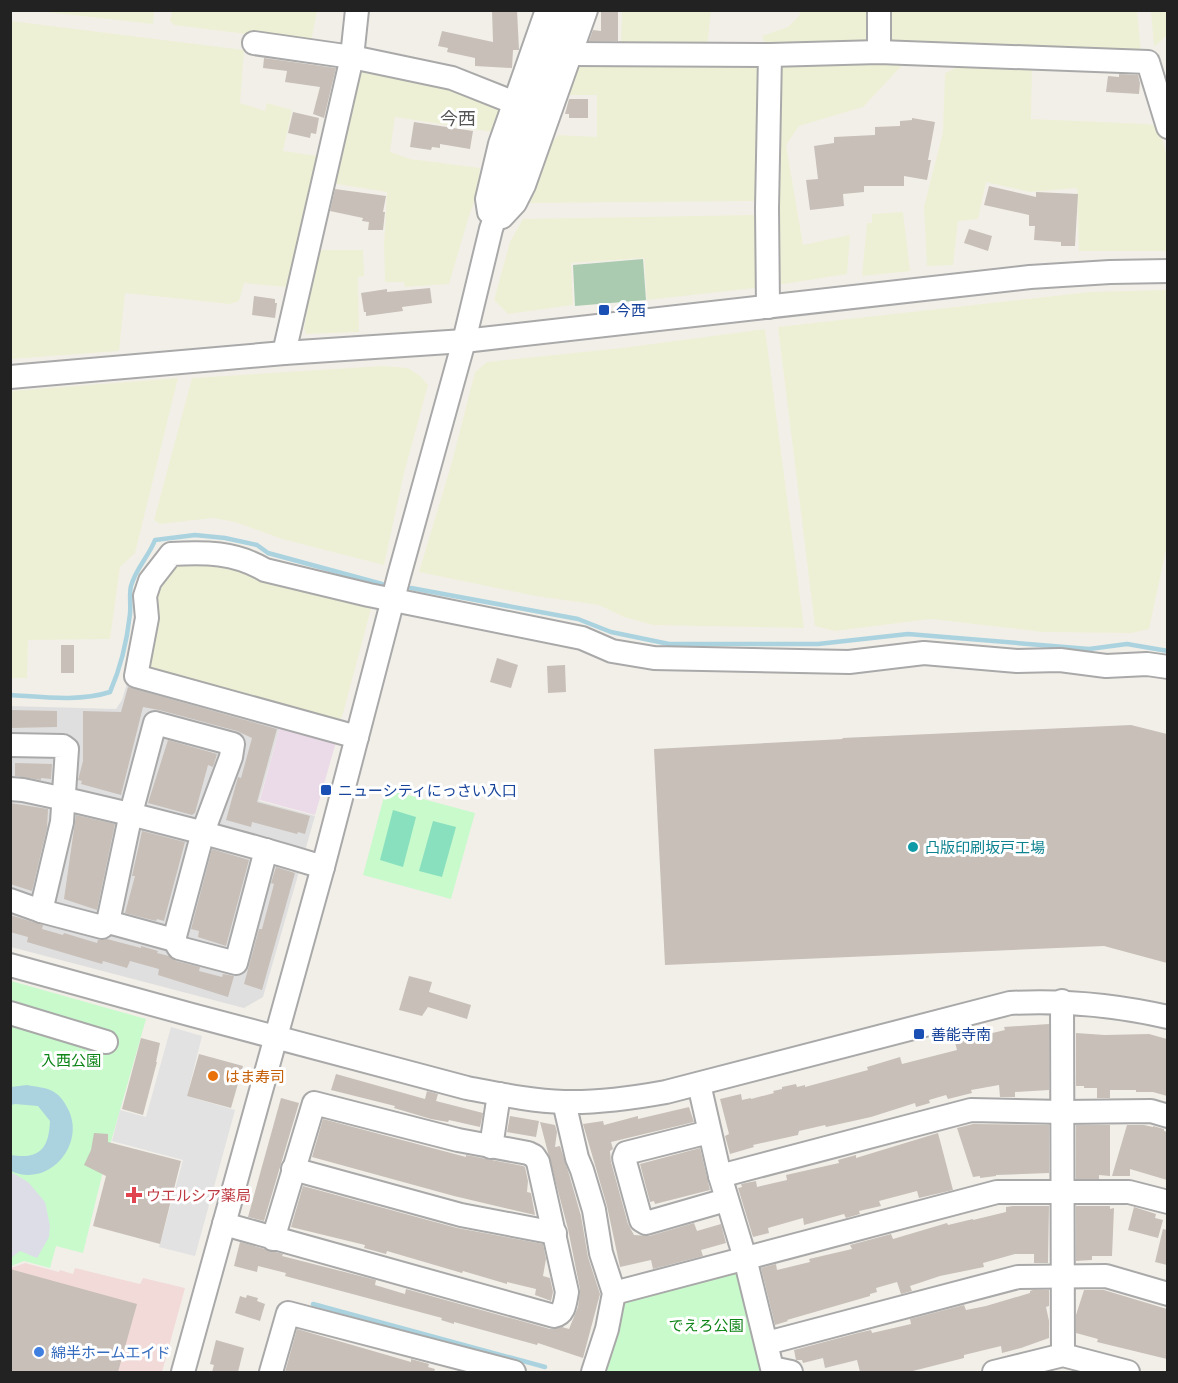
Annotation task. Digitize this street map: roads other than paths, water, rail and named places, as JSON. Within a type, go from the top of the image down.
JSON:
[{"type":"street","points":[[284,353],[352,57],[357,10]]},
{"type":"street","points":[[491,229],[488,199],[500,144],[547,10]]},
{"type":"street","points":[[183,1372],[323,867],[464,341],[491,229],[567,10]]},
{"type":"street","points":[[491,229],[515,203],[524,185],[586,10]]},
{"type":"street","points":[[879,10],[879,52]]},
{"type":"street","points":[[254,43],[352,57],[452,78],[515,103]]},
{"type":"street","points":[[572,54],[770,56],[879,52],[1148,62],[1167,122]]},
{"type":"street","points":[[768,307],[770,56]]},
{"type":"street","points":[[10,377],[284,353],[464,341],[1030,277],[1167,271]]},
{"type":"street","points":[[357,737],[136,676],[147,618],[145,596],[150,581],[171,554],[223,553],[250,561],[265,570],[393,600],[582,638],[612,651],[654,658],[849,662],[924,653],[1017,661],[1060,660],[1106,666],[1147,664],[1167,667]]},
{"type":"street","points":[[10,900],[41,911],[102,927],[108,922],[130,813],[155,723],[233,744],[231,757],[203,832],[174,940]]},
{"type":"street","points":[[10,745],[63,746],[68,749],[62,822],[41,911]]},
{"type":"street","points":[[10,789],[130,813],[323,867]]},
{"type":"street","points":[[108,922],[174,940],[179,948],[236,963],[267,850]]},
{"type":"street","points":[[10,965],[467,1088],[564,1102],[636,1098],[1010,1004],[1062,1001],[1138,1010],[1167,1017]]},
{"type":"street","points":[[1062,1001],[1063,1355]]},
{"type":"street","points":[[10,1013],[106,1042]]},
{"type":"street","points":[[699,1084],[726,1200],[744,1258],[772,1368],[791,1372]]},
{"type":"street","points":[[491,1147],[499,1094]]},
{"type":"street","points":[[224,1224],[273,1239],[554,1316],[560,1315],[563,1310],[567,1292],[538,1162],[534,1156],[314,1102],[292,1169],[273,1239]]},
{"type":"street","points":[[564,1102],[577,1158],[594,1210],[601,1253],[614,1293],[607,1329],[593,1372]]},
{"type":"street","points":[[720,1176],[971,1110],[1151,1111],[1167,1116]]},
{"type":"street","points":[[709,1132],[626,1153],[624,1158],[641,1220],[646,1223],[726,1200]]},
{"type":"street","points":[[292,1169],[461,1215],[555,1233]]},
{"type":"street","points":[[614,1293],[996,1192],[1129,1192],[1167,1203]]},
{"type":"street","points":[[767,1343],[1018,1277],[1106,1276],[1167,1294]]},
{"type":"street","points":[[271,1372],[285,1316],[288,1312],[292,1312],[514,1372]]},
{"type":"street","points":[[994,1372],[1063,1355],[1128,1372]]},
{"type":"water","points":[[27,1085],[48,1089],[59,1096],[69,1111],[73,1125],[72,1138],[60,1161],[38,1174],[24,1175],[11,1171],[11,1155],[29,1156],[41,1150],[48,1138],[50,1121],[38,1106],[11,1105],[11,1087]]},
{"type":"waterway","points":[[10,695],[73,698],[110,692],[125,644],[130,614],[131,586],[155,540],[195,535],[225,538],[257,545],[268,553],[382,584]]},
{"type":"waterway","points":[[411,588],[578,619],[611,632],[669,644],[818,644],[908,634],[1089,649],[1127,644],[1168,651]]},
{"type":"waterway","points":[[313,1304],[545,1367]]},
{"type":"place","name":"今西","points":[[604,310]]},
{"type":"place","name":"ニューシティにっさい入口","points":[[326,790]]},
{"type":"place","name":"凸版印刷坂戸工場","points":[[913,847]]},
{"type":"place","name":"善能寺南","points":[[919,1034]]},
{"type":"place","name":"はま寿司","points":[[213,1076]]},
{"type":"place","name":"ウエルシア薬局","points":[[134,1195]]},
{"type":"place","name":"綿半ホームエイド","points":[[39,1352]]},
{"type":"district","name":"今西","points":[[458,118]]},
{"type":"park label","name":"入西公園","points":[[71,1060]]},
{"type":"park label","name":"でえろ公園","points":[[706,1325]]}]
